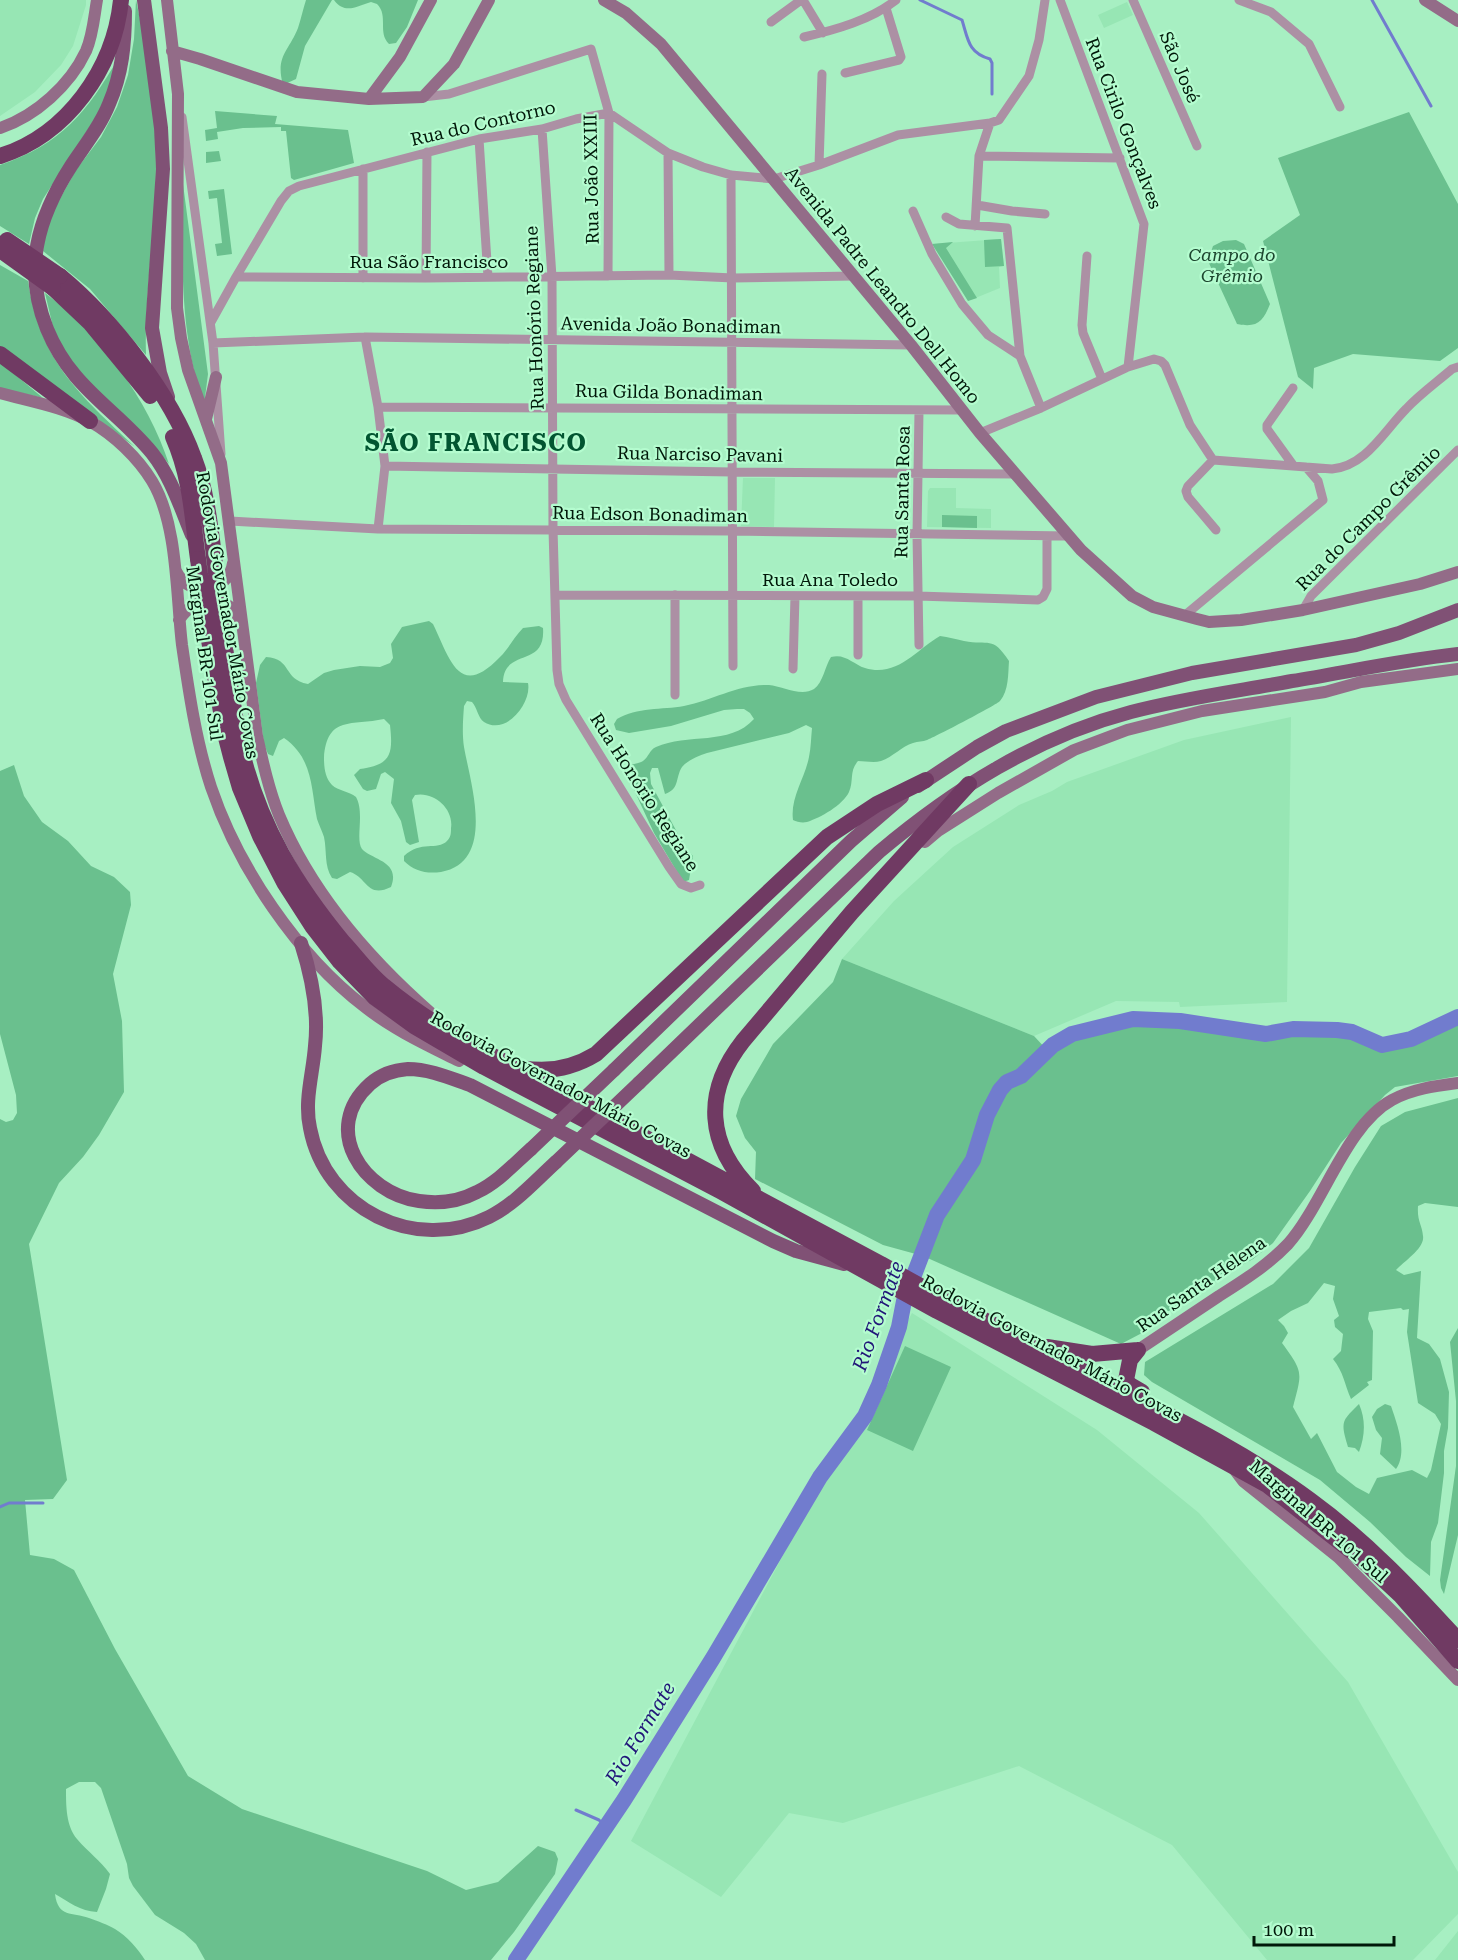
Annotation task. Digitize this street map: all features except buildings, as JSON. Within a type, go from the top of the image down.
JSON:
[{"type":"highway","points":[[0,156],[14,152],[35,141],[52,129],[80,100],[107,58],[122,0]]},
{"type":"highway","name":"Rodovia Governador Mário Covas","points":[[2,242],[57,282],[82,295],[128,347],[177,421],[194,457],[202,483],[203,553]]},
{"type":"highway","name":"Rodovia Governador Mário Covas","points":[[57,282],[72,304],[143,386],[161,413],[181,455],[203,553],[215,632],[224,730],[240,788],[260,836],[285,884],[312,926],[340,962],[374,997],[414,1026],[484,1067],[720,1191],[855,1266],[879,1271]]},
{"type":"highway","points":[[0,354],[90,421]]},
{"type":"highway","name":"Rodovia Governador Mário Covas","points":[[215,632],[249,776],[272,836],[295,878],[321,914],[382,985],[423,1016],[463,1040],[773,1206],[879,1271],[1267,1485],[1360,1558],[1401,1596],[1458,1661]]},
{"type":"highway","points":[[504,1062],[535,1070],[557,1069],[578,1064],[596,1054],[827,837],[877,804],[926,780]]},
{"type":"highway","points":[[773,1206],[742,1180],[722,1147],[714,1112],[720,1079],[730,1059],[743,1041],[889,871],[969,784]]},
{"type":"highway","name":"Rodovia Governador Mário Covas","points":[[941,1306],[1026,1342],[1214,1438],[1272,1474],[1353,1534],[1423,1600],[1458,1640]]},
{"type":"highway","points":[[1026,1342],[1088,1354],[1138,1350]]},
{"type":"highway","points":[[1138,1350],[1130,1360],[1126,1371],[1126,1380],[1130,1385],[1209,1428],[1272,1474]]},
{"type":"main road","points":[[122,0],[124,42],[120,74],[109,106],[49,203],[42,222],[34,282],[39,307],[57,351],[79,382],[137,438],[165,472],[203,553]]},
{"type":"main road","points":[[144,0],[162,128],[163,169],[152,328],[160,373],[177,421]]},
{"type":"main road","points":[[855,1266],[786,1247],[470,1085],[439,1075],[407,1070],[382,1076],[362,1093],[353,1107],[349,1124],[352,1150],[367,1175],[392,1193],[423,1201],[446,1201],[477,1192],[494,1182],[531,1149],[614,1070],[858,835],[892,805],[977,747],[1006,731],[1096,696],[1192,673],[1356,645],[1399,633],[1458,610]]},
{"type":"main road","points":[[301,943],[311,976],[316,1011],[315,1046],[308,1098],[309,1125],[322,1164],[337,1186],[352,1201],[374,1216],[399,1226],[430,1231],[455,1229],[479,1222],[502,1210],[556,1162],[872,859],[902,833],[969,784],[1002,764],[1043,743],[1084,726],[1130,712],[1186,699],[1458,654]]},
{"type":"street","points":[[0,128],[39,107],[67,81],[86,50],[92,32],[97,0]]},
{"type":"street","points":[[167,0],[172,51],[211,322],[221,463],[233,558],[257,736],[267,780],[289,837],[311,878],[365,948],[394,980],[463,1040]]},
{"type":"street","points":[[369,99],[400,57],[431,0]]},
{"type":"street","points":[[172,51],[297,92],[369,99],[423,97],[454,64],[489,0]]},
{"type":"street","name":"Avenida Padre Leandro Dell Homo","points":[[604,0],[626,13],[661,44],[911,345],[980,433],[1089,558],[1132,596],[1153,607],[1209,622],[1240,620],[1303,610],[1420,584],[1458,572]]},
{"type":"street","points":[[771,22],[802,0],[823,33]]},
{"type":"street","points":[[804,37],[823,33],[886,8],[896,0]]},
{"type":"street","points":[[609,113],[668,153],[703,167],[731,175],[774,179],[819,165],[897,135],[999,120],[1029,76],[1039,40],[1045,0]]},
{"type":"street","name":"Rua Cirilo Gonçalves","points":[[1060,0],[1144,224],[1128,367]]},
{"type":"street","name":"São José","points":[[1133,0],[1197,147]]},
{"type":"street","points":[[1239,0],[1271,12],[1309,44],[1340,107]]},
{"type":"street","points":[[1425,0],[1458,21]]},
{"type":"street","points":[[845,73],[899,60],[901,57],[886,8]]},
{"type":"street","name":"Rua João XXIII","points":[[423,97],[449,94],[591,49],[609,113],[609,276]]},
{"type":"street","points":[[819,165],[822,74]]},
{"type":"street","points":[[178,94],[177,308],[188,370],[221,463]]},
{"type":"street","name":"Rua do Contorno","points":[[236,277],[281,201],[289,191],[299,186],[479,139],[542,129],[576,119],[609,113]]},
{"type":"street","points":[[975,226],[979,156],[990,123]]},
{"type":"street","name":"Rua Honório Regiane","points":[[542,129],[552,277],[556,670],[567,700],[669,867],[681,884],[691,888],[700,885]]},
{"type":"street","points":[[479,139],[488,277]]},
{"type":"street","points":[[426,278],[427,152]]},
{"type":"street","points":[[668,153],[669,275]]},
{"type":"street","points":[[979,156],[1120,158]]},
{"type":"street","points":[[363,169],[363,278]]},
{"type":"street","points":[[731,175],[733,666]]},
{"type":"street","points":[[977,205],[1045,214]]},
{"type":"street","points":[[913,211],[932,254],[962,304],[988,335],[1020,356]]},
{"type":"street","points":[[1012,211],[1007,228],[1020,356],[1041,408]]},
{"type":"street","points":[[946,217],[959,224],[1007,228]]},
{"type":"street","points":[[1088,256],[1082,325],[1083,333],[1102,379]]},
{"type":"street","name":"Rua São Francisco","points":[[236,277],[426,278],[669,275],[733,278],[854,276]]},
{"type":"street","points":[[211,322],[236,277]]},
{"type":"street","points":[[365,337],[378,407],[385,466],[378,529]]},
{"type":"street","name":"Avenida João Bonadiman","points":[[213,343],[365,337],[911,345]]},
{"type":"street","points":[[980,433],[1041,408],[1128,367],[1155,359],[1161,360],[1165,365],[1190,425],[1213,460]]},
{"type":"street","points":[[1216,530],[1188,497],[1186,491],[1213,460],[1332,469],[1353,464],[1370,449],[1406,408],[1452,369],[1458,367]]},
{"type":"street","points":[[206,420],[216,377]]},
{"type":"street","points":[[1293,388],[1267,425],[1267,429],[1293,465]]},
{"type":"street","name":"Marginal BR-101 Sul","points":[[0,393],[64,411],[90,421],[112,437],[134,458],[152,481],[166,516],[197,736],[211,787],[251,873],[301,943],[328,974],[367,1009],[407,1035],[460,1061],[484,1067]]},
{"type":"street","name":"Rua Gilda Bonadiman","points":[[378,407],[961,410]]},
{"type":"street","name":"Rua Santa Rosa","points":[[919,411],[917,535],[919,645]]},
{"type":"street","name":"Rua do Campo Grêmio","points":[[1303,610],[1311,596],[1458,450]]},
{"type":"street","name":"Rua Narciso Pavani","points":[[385,466],[1015,474]]},
{"type":"street","points":[[1184,616],[1323,500],[1318,481],[1306,467]]},
{"type":"street","name":"Rua Edson Bonadiman","points":[[230,521],[378,529],[1069,536]]},
{"type":"street","name":"Rua Ana Toledo","points":[[555,595],[918,596],[1038,600],[1044,597],[1047,589],[1047,537]]},
{"type":"street","points":[[174,567],[178,576],[185,583],[203,590],[221,584],[228,577],[233,558]]},
{"type":"street","points":[[675,595],[675,694]]},
{"type":"street","points":[[794,669],[795,596]]},
{"type":"street","points":[[858,596],[858,655]]},
{"type":"street","points":[[179,620],[195,603],[214,600],[231,608],[242,624]]},
{"type":"street","points":[[889,871],[938,831],[998,793],[1074,750],[1127,730],[1202,711],[1325,692],[1362,682],[1458,669]]},
{"type":"street","name":"Rua Santa Helena","points":[[1138,1350],[1258,1270],[1288,1244],[1307,1218],[1343,1156],[1367,1121],[1378,1110],[1407,1093],[1458,1083]]},
{"type":"street","name":"Marginal BR-101 Sul","points":[[1233,1465],[1235,1474],[1344,1563],[1458,1680]]},
{"type":"shaded area","points":[[0,0],[86,0],[86,5],[73,46],[61,65],[35,92],[0,116]]},
{"type":"shaded area","points":[[1127,2],[1133,15],[1104,28],[1098,15]]},
{"type":"shaded area","points":[[1001,239],[1004,266],[999,267],[1000,288],[968,301],[933,244]]},
{"type":"shaded area","points":[[743,478],[775,478],[774,527],[741,526]]},
{"type":"shaded area","points":[[930,488],[956,488],[956,508],[991,509],[991,528],[927,527]]},
{"type":"shaded area","points":[[1291,717],[1287,1002],[1180,1007],[1179,1002],[1116,1001],[1034,1036],[842,959],[894,901],[953,847],[1019,805],[1067,782],[1184,740]]},
{"type":"shaded area","points":[[912,1313],[1097,1430],[1199,1513],[1348,1682],[1458,1872],[1458,1914],[1413,1960],[1267,1960],[1172,1845],[1019,1766],[843,1823],[789,1813],[721,1897],[631,1841]]},
{"type":"shaded area","points":[[1458,1931],[1458,1960],[1435,1960]]},
{"type":"green space","points":[[136,0],[150,84],[156,147],[146,355],[90,289],[43,251],[47,222],[76,170],[101,137],[117,107],[128,75],[134,39]]},
{"type":"green space","points":[[306,0],[332,0],[305,46],[296,79],[283,85],[282,60],[298,28]]},
{"type":"green space","points":[[334,0],[418,0],[407,27],[396,43],[389,44],[384,34],[382,14],[377,4],[371,2],[347,8],[338,5]]},
{"type":"green space","points":[[119,57],[105,103],[43,199],[35,218],[29,244],[0,226],[0,165],[40,147],[71,124],[96,94]]},
{"type":"green space","points":[[215,111],[277,116],[275,124],[348,130],[354,163],[294,180],[291,178],[286,131],[281,131],[281,127],[243,128],[217,132],[218,139],[206,141],[205,130],[217,128]]},
{"type":"green space","points":[[1409,112],[1458,204],[1458,348],[1440,361],[1353,354],[1314,368],[1313,389],[1298,377],[1263,241],[1300,215],[1278,158]]},
{"type":"green space","points":[[219,151],[221,161],[206,163],[206,152]]},
{"type":"green space","points":[[183,184],[208,374],[204,405],[190,351],[186,323],[183,268]]},
{"type":"green space","points":[[224,189],[232,254],[217,256],[215,244],[222,243],[217,198],[209,199],[208,191]]},
{"type":"green space","points":[[1001,239],[1004,266],[985,267],[984,240]]},
{"type":"green space","name":"Campo do Grêmio","points":[[1236,240],[1244,244],[1270,304],[1262,319],[1250,325],[1237,324],[1208,261],[1213,246],[1223,241]]},
{"type":"green space","points":[[953,242],[946,248],[977,298],[968,301],[932,244]]},
{"type":"green space","points":[[0,265],[28,281],[34,309],[52,355],[96,410],[135,447],[0,347]]},
{"type":"green space","points":[[45,293],[84,327],[120,370],[149,416],[169,464],[143,434],[83,378],[62,347],[53,327]]},
{"type":"green space","points":[[0,362],[43,398],[0,388]]},
{"type":"green space","points":[[942,515],[977,516],[977,528],[942,527]]},
{"type":"green space","points":[[429,621],[433,624],[451,661],[465,675],[475,675],[486,669],[503,654],[523,628],[539,626],[543,628],[542,641],[538,649],[517,660],[505,671],[503,682],[528,683],[526,700],[516,715],[501,725],[492,725],[482,720],[472,702],[467,701],[464,706],[463,742],[476,819],[469,853],[458,865],[441,872],[421,871],[404,861],[404,856],[416,848],[443,844],[447,841],[451,832],[449,814],[436,799],[422,794],[415,795],[412,800],[419,842],[410,845],[406,842],[401,821],[391,803],[394,779],[385,772],[381,774],[376,789],[367,791],[363,789],[354,775],[360,769],[379,764],[388,756],[391,743],[390,725],[384,719],[352,723],[343,725],[330,735],[324,758],[325,772],[332,785],[356,797],[360,810],[360,845],[367,853],[389,866],[393,878],[391,887],[377,890],[372,889],[350,872],[337,879],[332,878],[306,764],[301,755],[284,738],[279,741],[273,756],[268,754],[264,744],[256,683],[260,665],[266,657],[280,661],[294,678],[308,684],[324,673],[334,670],[360,666],[380,667],[390,663],[393,658],[391,644],[402,627]]},
{"type":"green space","points":[[940,636],[990,643],[998,648],[1009,661],[1008,682],[1003,697],[997,703],[966,720],[927,740],[909,744],[881,761],[858,761],[846,797],[837,806],[818,817],[805,822],[793,820],[794,804],[810,750],[812,728],[806,725],[789,733],[693,758],[682,767],[673,789],[665,794],[658,768],[652,768],[651,784],[685,847],[693,856],[689,880],[683,882],[654,833],[629,779],[630,765],[643,761],[656,747],[733,733],[754,719],[744,709],[724,710],[671,726],[629,733],[616,730],[614,724],[617,719],[633,712],[684,706],[758,685],[769,685],[797,692],[809,691],[820,683],[831,657],[841,656],[865,668],[887,669],[906,661]]},
{"type":"green space","points":[[14,765],[24,796],[42,822],[68,841],[91,866],[114,877],[130,892],[131,905],[113,974],[122,1021],[124,1092],[99,1135],[59,1183],[29,1244],[67,1480],[53,1499],[25,1500],[30,1555],[54,1559],[74,1570],[115,1649],[188,1776],[242,1809],[427,1871],[466,1890],[498,1882],[538,1846],[555,1852],[558,1859],[555,1874],[491,1960],[205,1960],[196,1944],[184,1933],[155,1915],[133,1886],[101,1788],[95,1782],[79,1782],[66,1789],[69,1822],[73,1834],[110,1874],[97,1912],[80,1908],[55,1894],[57,1902],[59,1907],[67,1913],[96,1920],[119,1932],[132,1943],[145,1960],[0,1960],[0,1119],[6,1122],[13,1120],[17,1113],[16,1095],[0,1034],[0,771]]},
{"type":"green space","points":[[842,959],[1034,1036],[1047,1050],[1072,1034],[1141,1019],[1180,1021],[1266,1034],[1293,1029],[1352,1032],[1382,1045],[1411,1039],[1458,1017],[1458,1076],[1395,1087],[1341,1143],[1273,1243],[1253,1259],[1205,1286],[1142,1333],[1121,1344],[923,1256],[883,1245],[755,1179],[756,1152],[745,1138],[736,1116],[741,1099],[773,1044],[833,982]]},
{"type":"green space","points":[[1458,1098],[1458,1207],[1425,1203],[1418,1206],[1423,1241],[1396,1270],[1404,1275],[1421,1271],[1417,1338],[1429,1344],[1440,1359],[1449,1392],[1444,1473],[1438,1523],[1431,1542],[1430,1576],[1320,1480],[1152,1382],[1144,1375],[1145,1362],[1273,1284],[1309,1248],[1381,1126],[1405,1112]],"holes":[[[1324,1283],[1335,1286],[1333,1299],[1339,1316],[1334,1320],[1335,1327],[1343,1334],[1341,1351],[1333,1359],[1342,1374],[1351,1399],[1369,1385],[1367,1382],[1372,1380],[1373,1331],[1368,1319],[1369,1312],[1409,1309],[1407,1332],[1418,1403],[1435,1414],[1441,1424],[1431,1470],[1427,1478],[1412,1470],[1377,1478],[1369,1494],[1337,1472],[1317,1433],[1311,1439],[1293,1407],[1299,1379],[1298,1367],[1282,1343],[1288,1333],[1278,1320],[1308,1303]]]},
{"type":"green space","points":[[1458,1328],[1458,1535],[1444,1594],[1440,1580],[1456,1466],[1456,1401],[1450,1342]]},
{"type":"green space","points":[[905,1346],[951,1367],[913,1451],[867,1430]]},
{"type":"green space","points":[[1359,1404],[1364,1428],[1359,1452],[1355,1448],[1348,1447],[1343,1426],[1346,1418]]},
{"type":"green space","points":[[1385,1404],[1391,1406],[1400,1438],[1401,1455],[1396,1469],[1380,1454],[1382,1438],[1376,1430],[1372,1417],[1377,1409]]},
{"type":"waterway","points":[[920,0],[962,20],[973,49],[990,59],[992,63],[992,94]]},
{"type":"waterway","points":[[1372,0],[1431,106]]},
{"type":"waterway","name":"Rio Formate","points":[[516,1960],[624,1800],[713,1658],[820,1477],[865,1416],[879,1385],[899,1327],[904,1301],[937,1215],[973,1160],[987,1115],[1000,1090],[1007,1082],[1021,1076],[1053,1045],[1072,1034],[1133,1019],[1180,1021],[1266,1034],[1293,1029],[1337,1030],[1352,1032],[1382,1045],[1411,1039],[1458,1017]]},
{"type":"waterway","points":[[0,1507],[9,1503],[43,1503]]},
{"type":"waterway","points":[[576,1810],[599,1820],[606,1827]]},
{"type":"district","name":"SÃO FRANCISCO","points":[[476,443]]}]
